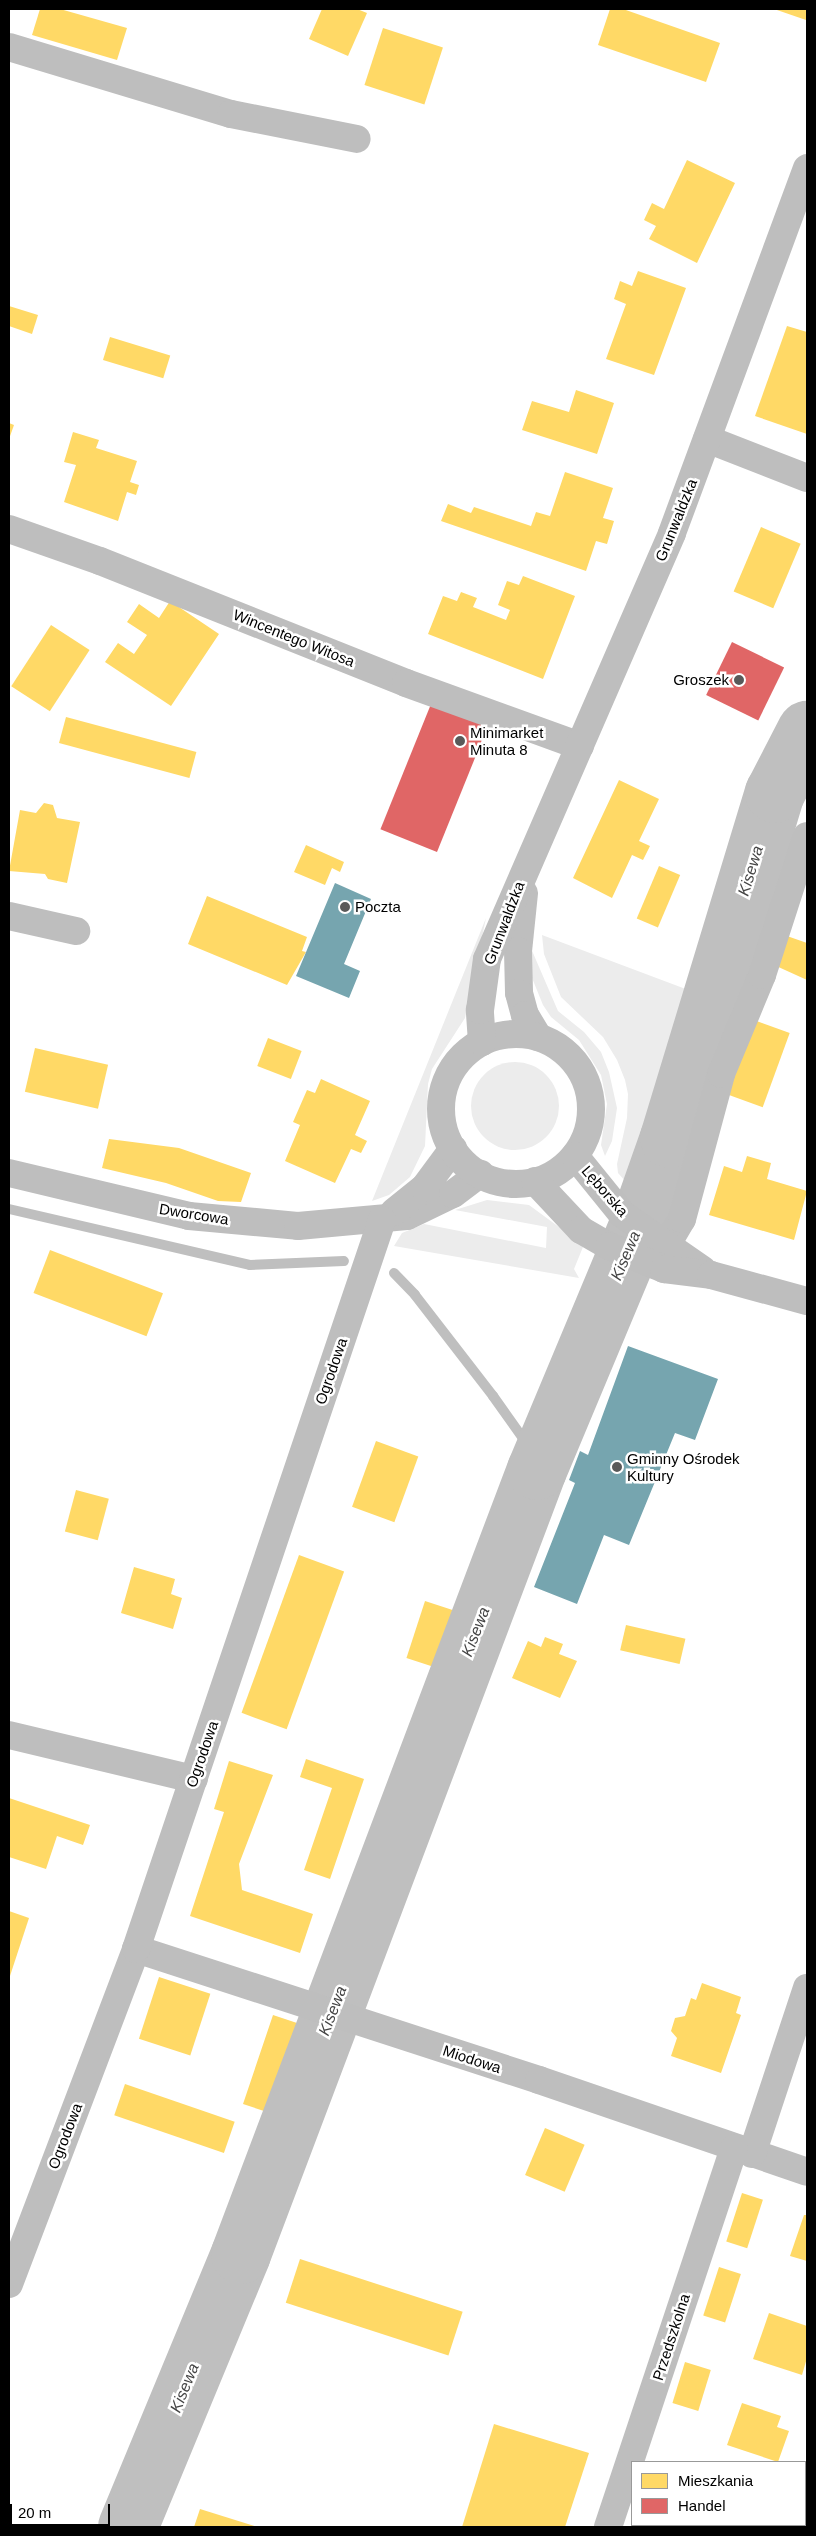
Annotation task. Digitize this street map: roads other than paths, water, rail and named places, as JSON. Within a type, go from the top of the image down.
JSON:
[{"type":"street","points":[[9,47],[232,114],[357,139]]},
{"type":"street","name":"Grunwaldzka","points":[[482,1042],[480,1010],[487,959],[672,533],[807,168]]},
{"type":"street","points":[[707,439],[807,478]]},
{"type":"street","name":"Wincentego Witosa","points":[[9,529],[100,562],[406,683],[580,746]]},
{"type":"street","points":[[661,1256],[682,1219],[721,1074],[762,976],[807,836]]},
{"type":"street","name":"Grunwaldzka","points":[[528,864],[518,951],[519,993],[525,1015],[538,1037]]},
{"type":"street","points":[[9,916],[76,931]]},
{"type":"street","points":[[521,1033],[538,1037],[564,1050],[580,1068],[590,1090],[590,1121],[586,1136],[575,1156],[557,1172],[535,1181],[512,1184],[480,1174],[468,1167],[453,1149],[443,1128],[441,1104],[446,1081],[458,1061],[482,1042],[497,1036],[521,1033]]},
{"type":"street","points":[[382,1220],[424,1188],[453,1149]]},
{"type":"street","name":"Lęborska","points":[[575,1156],[622,1214],[661,1256],[686,1274],[711,1275],[807,1301]]},
{"type":"street","name":"Dworcowa","points":[[9,1174],[189,1216],[298,1226],[382,1220],[427,1209],[480,1174]]},
{"type":"street","name":"Lęborska","points":[[535,1181],[581,1230],[609,1246],[661,1256]]},
{"type":"street","name":"Ogrodowa","points":[[9,2284],[136,1949],[382,1220]]},
{"type":"street","points":[[9,1735],[194,1779]]},
{"type":"street","name":"Miodowa","points":[[136,1949],[807,2172]]},
{"type":"street","name":"Przedszkolna","points":[[632,2461],[743,2151],[807,1988]]},
{"type":"street","name":"Przedszkolna","points":[[608,2527],[631,2463]]},
{"type":"waterway","name":"Kisewa","points":[[128,2527],[241,2254],[537,1470],[639,1226],[670,1138],[775,793],[807,731]]},
{"type":"waterway","points":[[9,1209],[250,1265],[344,1261]]},
{"type":"waterway","points":[[394,1273],[415,1295],[493,1396],[525,1441],[537,1470]]},
{"type":"place","name":"Groszek","points":[[739,680]]},
{"type":"place","name":"Minimarket Minuta 8","points":[[460,741]]},
{"type":"place","name":"Poczta","points":[[345,907]]},
{"type":"place","name":"Gminny Ośrodek Kultury","points":[[617,1467]]}]
